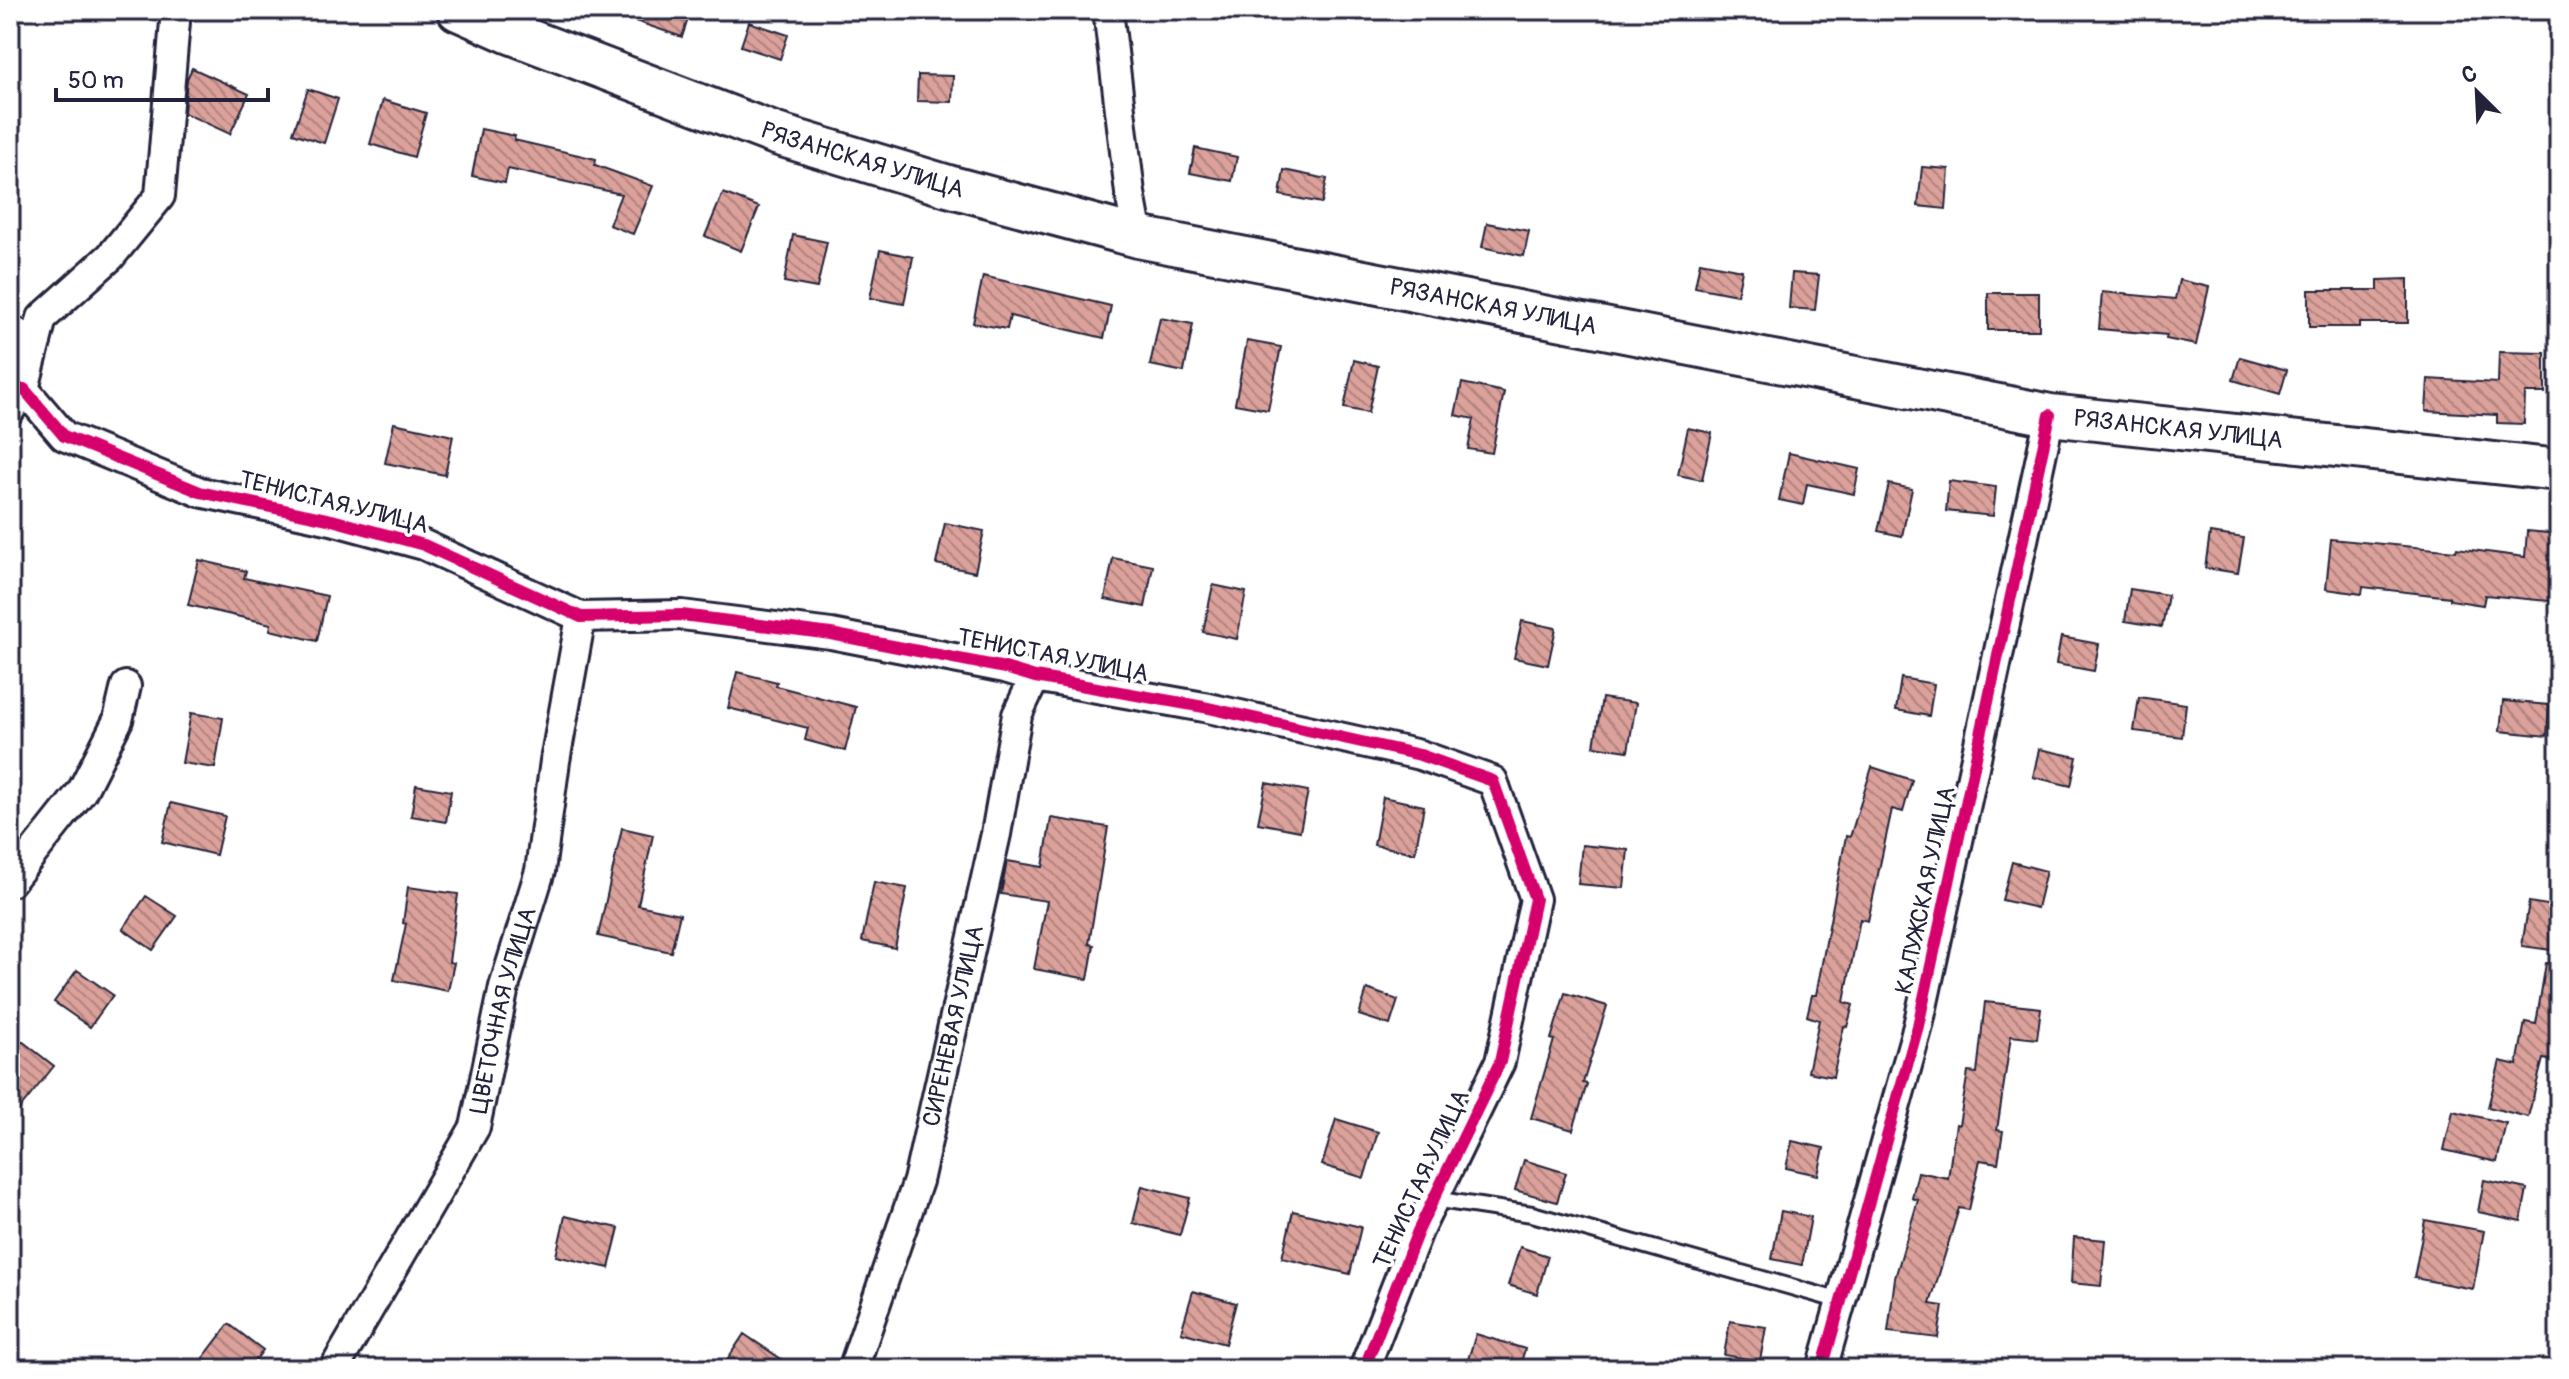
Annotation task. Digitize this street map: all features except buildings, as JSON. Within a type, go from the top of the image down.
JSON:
[{"type":"main road","name":"РЯЗАНСКАЯ УЛИЦА","points":[[458,10],[776,134],[948,186],[1138,237],[2050,415],[2559,470]]},
{"type":"street","points":[[17,400],[42,318],[110,257],[160,196],[176,10]]},
{"type":"street","points":[[1108,10],[1138,237]]},
{"type":"street","points":[[10,330],[36,342]]},
{"type":"street","name":"ТЕНИСТАЯ УЛИЦА","points":[[17,400],[64,436],[200,492],[332,520],[424,545],[581,617],[682,615],[831,634],[1005,668],[1035,677],[1204,707],[1420,755],[1493,781],[1535,899],[1500,1062],[1418,1231],[1364,1369]]},
{"type":"street","name":"КАЛУЖСКАЯ УЛИЦА","points":[[1822,1369],[1918,1026],[2050,415]]},
{"type":"street","name":"ЦВЕТОЧНАЯ УЛИЦА","points":[[334,1369],[475,1127],[504,987],[540,871],[555,761],[581,617]]},
{"type":"street","name":"СИРЕНЕВАЯ УЛИЦА","points":[[853,1369],[918,1181],[996,834],[1017,715],[1035,677]]},
{"type":"street","points":[[10,882],[82,791],[118,720],[126,686]]},
{"type":"lane","points":[[1433,1199],[1532,1214],[1841,1301]]},
{"type":"cycle path","points":[[24,389],[64,436],[200,492],[332,520],[424,545],[581,617],[682,615],[831,634],[1005,668],[1035,677],[1204,707],[1420,755],[1493,781],[1535,899],[1500,1062],[1418,1231],[1364,1369]]},
{"type":"cycle path","points":[[1822,1369],[1918,1026],[2050,415]]}]
